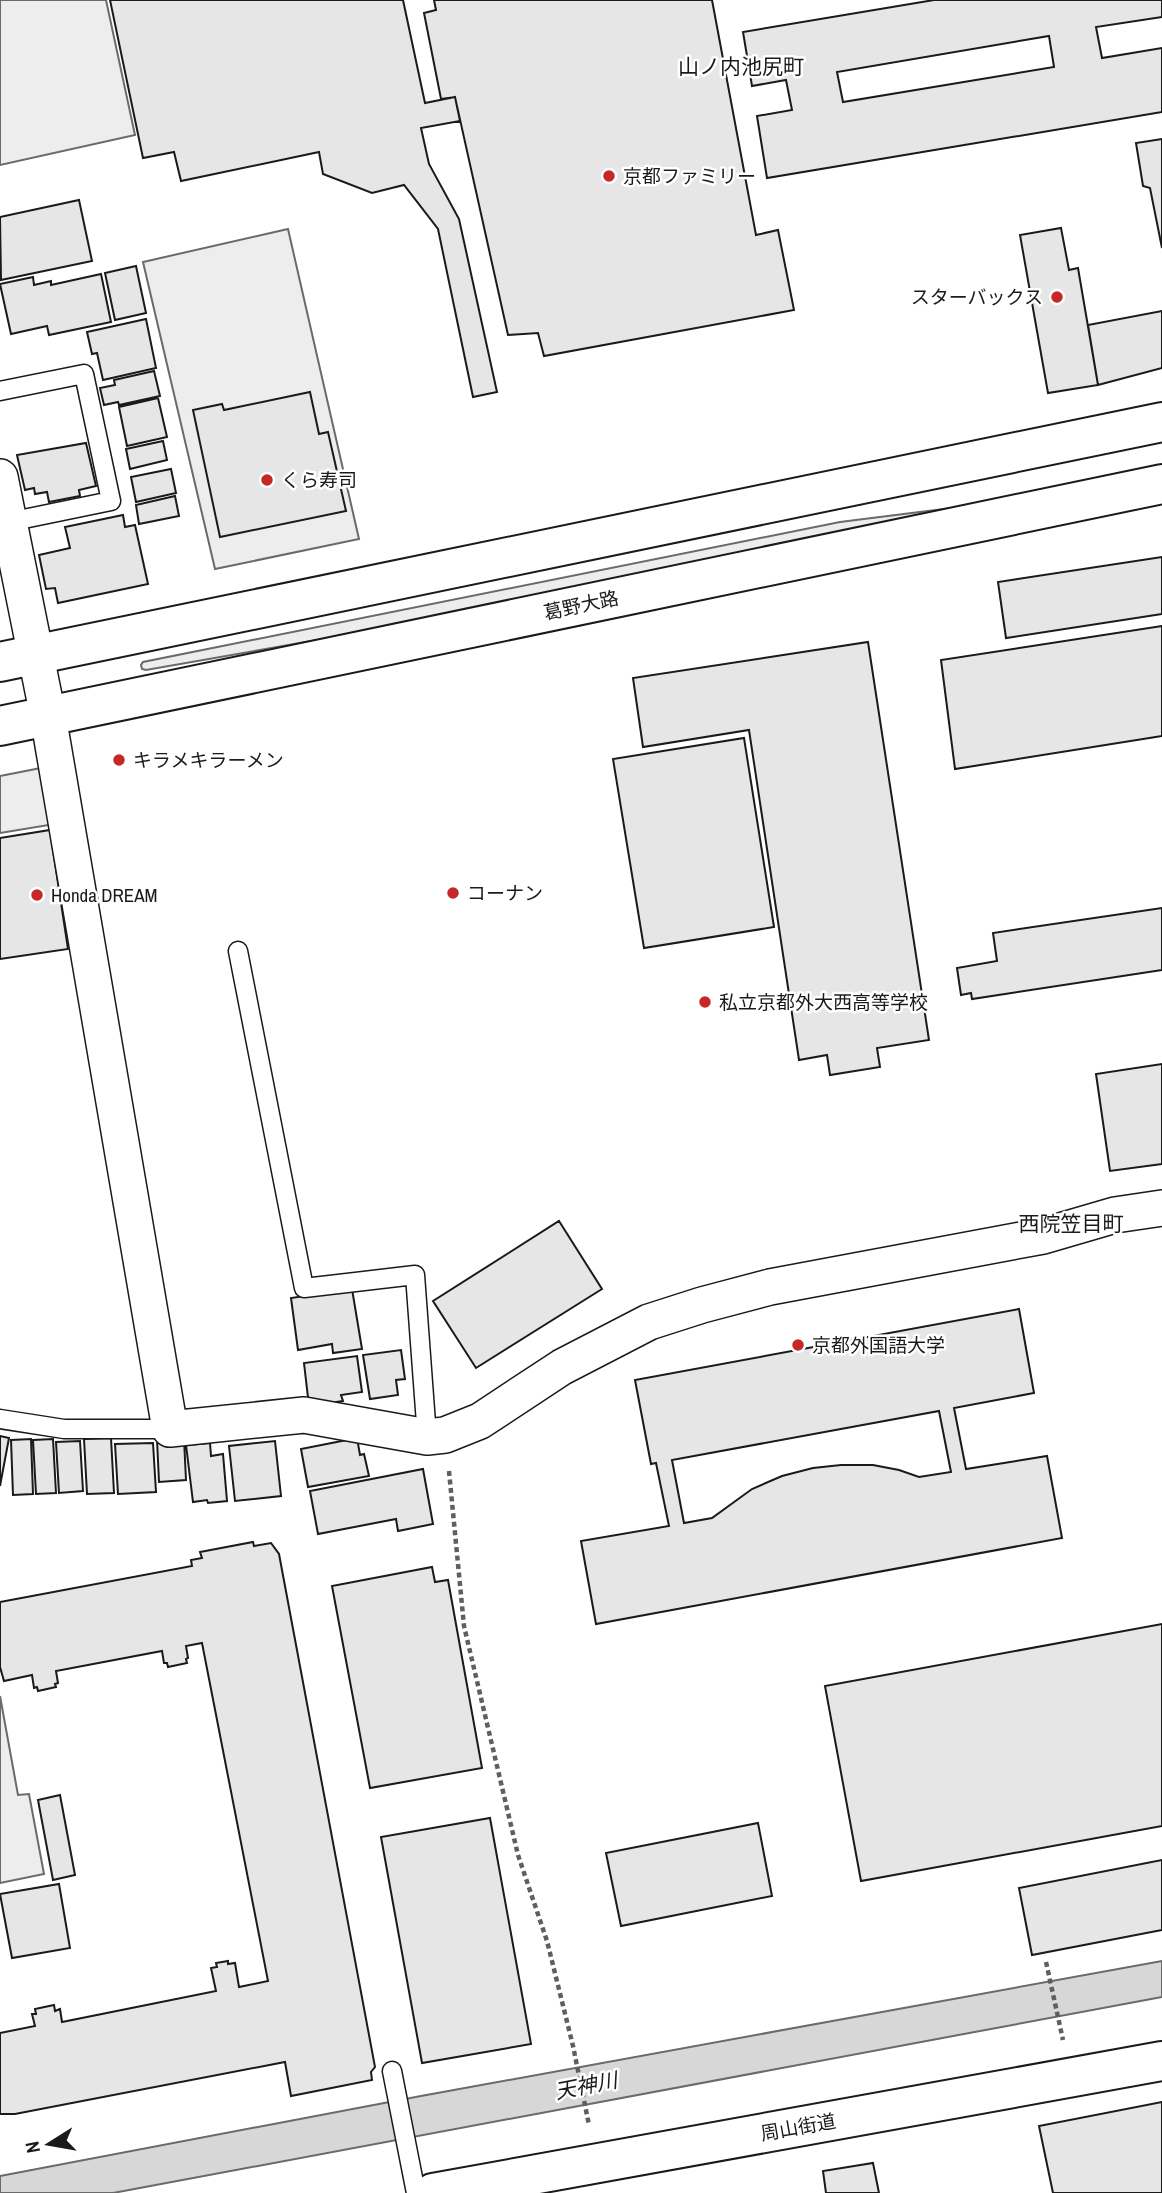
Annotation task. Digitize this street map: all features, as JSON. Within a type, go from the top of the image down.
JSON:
[{"type":"main road","points":[[18,658],[1162,422]]},
{"type":"main road","name":"葛野大路","points":[[0,726],[1162,484]]},
{"type":"main road","name":"周山街道","points":[[422,2181],[532,2184],[1162,2062]]},
{"type":"street","points":[[0,477],[9,522],[18,658],[48,716],[170,1429],[304,1415],[436,1436],[480,1422],[562,1367],[649,1322],[676,1313],[770,1287],[1042,1236],[1115,1215],[1162,1208]]},
{"type":"lane","points":[[0,391],[84,374],[111,500],[9,522]]},
{"type":"lane","points":[[238,951],[304,1288],[415,1275],[436,1436]]},
{"type":"lane","points":[[0,1419],[64,1429],[170,1429]]},
{"type":"lane","points":[[392,2071],[422,2181],[416,2193]]},
{"type":"path","points":[[436,1436],[464,1626],[518,1855],[547,1941],[573,2046],[589,2126]]},
{"type":"path","points":[[1046,1962],[1064,2044]]},
{"type":"shaded area","points":[[0,0],[106,0],[135,135],[0,165]]},
{"type":"shaded area","points":[[288,229],[359,539],[215,569],[143,262]]},
{"type":"shaded area","points":[[1095,490],[403,625],[146,670],[142,669],[141,665],[143,662],[840,522]]},
{"type":"shaded area","points":[[51,766],[61,823],[0,833],[0,776]]},
{"type":"shaded area","points":[[0,1696],[18,1795],[29,1794],[44,1874],[0,1883]]},
{"type":"water","name":"天神川","points":[[1162,1961],[1162,1997],[113,2193],[0,2193],[0,2176]]},
{"type":"building","points":[[110,0],[403,0],[425,103],[455,97],[460,121],[421,128],[429,164],[459,219],[497,392],[473,397],[438,229],[404,185],[372,193],[323,174],[319,152],[181,181],[174,152],[143,158]]},
{"type":"building","name":"京都ファミリー","points":[[434,0],[712,0],[756,235],[778,230],[794,310],[544,356],[538,333],[508,335],[455,97],[441,99],[424,13],[436,10]]},
{"type":"building","points":[[934,0],[1162,0],[1162,17],[1096,27],[1102,58],[1162,48],[1162,112],[767,178],[757,116],[792,110],[786,80],[752,86],[743,32]],"holes":[[[1049,36],[1054,67],[843,102],[837,72]]]},
{"type":"building","points":[[1162,139],[1162,248],[1150,188],[1143,186],[1136,143]]},
{"type":"building","points":[[79,200],[92,261],[1,280],[0,217]]},
{"type":"building","name":"スターバックス","points":[[1061,228],[1069,270],[1078,268],[1098,385],[1048,393],[1020,235]]},
{"type":"building","points":[[136,266],[146,313],[115,320],[105,273]]},
{"type":"building","points":[[101,274],[111,322],[49,335],[47,326],[11,334],[0,284],[33,277],[34,285],[51,281],[51,285]]},
{"type":"building","points":[[1162,311],[1162,368],[1098,385],[1088,325]]},
{"type":"building","points":[[146,319],[156,368],[103,380],[97,353],[92,354],[87,332]]},
{"type":"building","points":[[154,371],[160,396],[119,405],[118,402],[104,405],[100,388],[115,385],[114,380]]},
{"type":"building","points":[[310,392],[319,434],[328,432],[346,511],[220,537],[193,410],[222,404],[224,410]]},
{"type":"building","points":[[158,398],[167,437],[127,446],[119,407]]},
{"type":"building","points":[[163,441],[167,460],[130,469],[126,449]]},
{"type":"building","points":[[86,443],[96,486],[79,490],[80,496],[49,502],[47,492],[35,494],[34,488],[25,490],[17,455]]},
{"type":"building","points":[[171,469],[176,493],[136,502],[131,477]]},
{"type":"building","points":[[175,496],[179,516],[139,524],[136,505]]},
{"type":"building","points":[[123,515],[125,527],[135,525],[148,584],[58,603],[55,588],[46,589],[39,555],[70,548],[65,527]]},
{"type":"building","points":[[1162,557],[1162,614],[1006,638],[998,582]]},
{"type":"building","points":[[1162,626],[1162,736],[955,769],[941,660]]},
{"type":"building","points":[[868,642],[929,1040],[877,1048],[880,1067],[830,1075],[827,1055],[799,1060],[749,730],[643,747],[633,678]]},
{"type":"building","points":[[744,738],[774,927],[644,948],[613,759]]},
{"type":"building","points":[[50,830],[68,949],[0,959],[0,838]]},
{"type":"building","points":[[1162,908],[1162,970],[972,999],[971,993],[961,995],[957,968],[997,961],[993,933]]},
{"type":"building","points":[[1162,1064],[1162,1164],[1110,1171],[1096,1074]]},
{"type":"building","points":[[559,1221],[602,1289],[476,1368],[433,1301]]},
{"type":"building","points":[[352,1289],[362,1349],[333,1353],[332,1344],[298,1350],[291,1298]]},
{"type":"building","points":[[1019,1309],[1034,1393],[954,1408],[966,1469],[1047,1456],[1062,1538],[596,1624],[581,1541],[669,1526],[656,1463],[651,1464],[635,1380]],"holes":[[[939,1411],[951,1472],[919,1477],[873,1465],[813,1468],[782,1476],[752,1489],[712,1518],[684,1523],[672,1460]]]},
{"type":"building","points":[[401,1350],[405,1379],[396,1380],[398,1395],[370,1399],[363,1355]]},
{"type":"building","points":[[357,1356],[362,1392],[341,1395],[343,1401],[309,1406],[304,1363]]},
{"type":"building","points":[[0,1436],[9,1438],[0,1486]]},
{"type":"building","points":[[111,1438],[114,1493],[87,1494],[84,1439]]},
{"type":"building","points":[[357,1438],[360,1455],[364,1454],[369,1476],[308,1487],[301,1449]]},
{"type":"building","points":[[31,1439],[33,1494],[13,1495],[11,1440]]},
{"type":"building","points":[[53,1439],[56,1493],[36,1494],[33,1440]]},
{"type":"building","points":[[184,1439],[186,1480],[159,1482],[157,1440]]},
{"type":"building","points":[[80,1441],[83,1491],[59,1493],[56,1442]]},
{"type":"building","points":[[275,1441],[281,1496],[235,1501],[229,1446]]},
{"type":"building","points":[[153,1443],[156,1492],[118,1494],[115,1444]]},
{"type":"building","points":[[210,1443],[211,1456],[223,1454],[227,1501],[193,1502],[186,1445]]},
{"type":"building","points":[[423,1469],[433,1524],[398,1531],[396,1519],[318,1534],[310,1491]]},
{"type":"building","points":[[253,1542],[254,1546],[271,1543],[279,1554],[375,2067],[371,2072],[372,2080],[291,2096],[285,2062],[15,2114],[0,2114],[0,2033],[35,2026],[32,2014],[36,2014],[35,2009],[54,2005],[55,2011],[60,2009],[62,2022],[216,1991],[211,1968],[217,1967],[216,1963],[228,1961],[228,1964],[235,1963],[239,1987],[268,1981],[202,1643],[186,1646],[187,1663],[168,1667],[167,1663],[164,1663],[162,1651],[56,1671],[56,1687],[38,1691],[37,1687],[34,1688],[32,1675],[4,1681],[0,1667],[0,1602],[192,1566],[191,1560],[202,1558],[200,1552]]},
{"type":"building","points":[[432,1567],[435,1582],[448,1580],[482,1768],[370,1788],[332,1586]]},
{"type":"building","points":[[1162,1624],[1162,1826],[861,1881],[825,1686]]},
{"type":"building","points":[[60,1795],[75,1875],[53,1880],[38,1800]]},
{"type":"building","points":[[490,1818],[531,2044],[422,2063],[381,1837]]},
{"type":"building","points":[[758,1823],[772,1896],[621,1926],[606,1853]]},
{"type":"building","points":[[1162,1860],[1162,1930],[1032,1955],[1019,1888]]},
{"type":"building","points":[[59,1884],[70,1948],[12,1958],[0,1894]]},
{"type":"building","points":[[1162,2102],[1162,2193],[1053,2193],[1039,2126]]},
{"type":"building","points":[[873,2163],[879,2193],[826,2193],[823,2171]]},
{"type":"place","name":"京都ファミリー","points":[[609,176]]},
{"type":"place","name":"スターバックス","points":[[1057,297]]},
{"type":"place","name":"くら寿司","points":[[267,480]]},
{"type":"place","name":"キラメキラーメン","points":[[119,760]]},
{"type":"place","name":"コーナン","points":[[453,893]]},
{"type":"place","name":"Honda DREAM","points":[[37,895]]},
{"type":"place","name":"私立京都外大西高等学校","points":[[705,1002]]},
{"type":"place","name":"京都外国語大学","points":[[798,1345]]},
{"type":"district","name":"山ノ内池尻町","points":[[741,67]]},
{"type":"district","name":"西院笠目町","points":[[1071,1224]]}]
